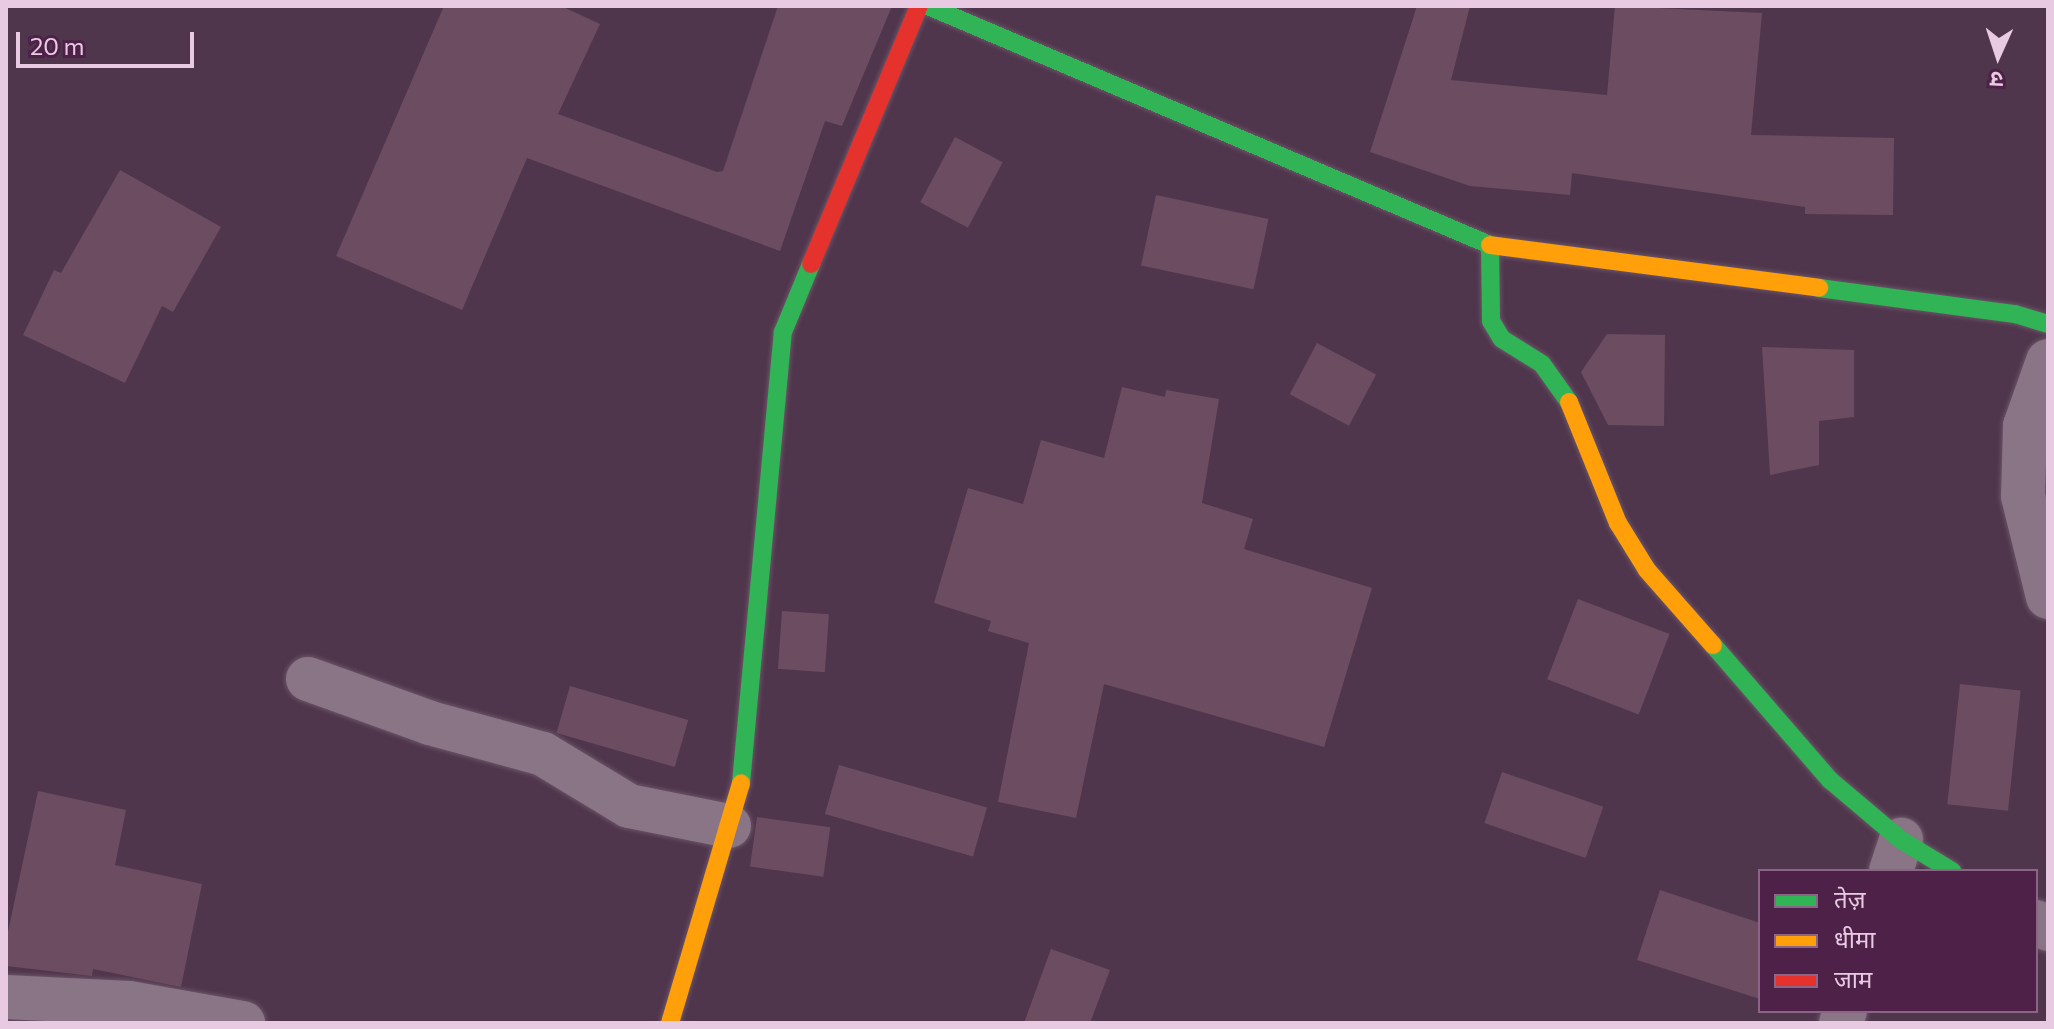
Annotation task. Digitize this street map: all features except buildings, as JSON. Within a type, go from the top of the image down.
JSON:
[{"type":"street","points":[[670,1023],[740,788],[783,332],[919,6]]},
{"type":"street","points":[[928,6],[1412,216],[1490,245],[2015,314],[2048,324]]},
{"type":"street","points":[[1490,245],[1491,321],[1502,339],[1542,364],[1559,384],[1579,419],[1618,523],[1647,570],[1896,856],[1945,869]]},
{"type":"street","points":[[2048,361],[2025,426],[2023,496],[2048,597]]},
{"type":"street","points":[[308,679],[430,723],[543,754],[629,806],[729,826]]},
{"type":"street","points":[[6,997],[129,1003],[243,1023]]},
{"type":"traffic: fast","points":[[928,6],[1490,245],[1491,321],[1502,339],[1542,364],[1569,402]]},
{"type":"traffic: fast","points":[[741,783],[783,332],[811,264]]},
{"type":"traffic: fast","points":[[1819,288],[2015,314],[2048,324]]},
{"type":"traffic: fast","points":[[1713,645],[1830,780],[1901,840],[1949,869]]},
{"type":"traffic: slow","points":[[1490,245],[1819,288]]},
{"type":"traffic: slow","points":[[1569,402],[1618,523],[1647,570],[1713,645]]},
{"type":"traffic: slow","points":[[670,1023],[741,783]]},
{"type":"traffic: jam","points":[[811,264],[919,6]]}]
